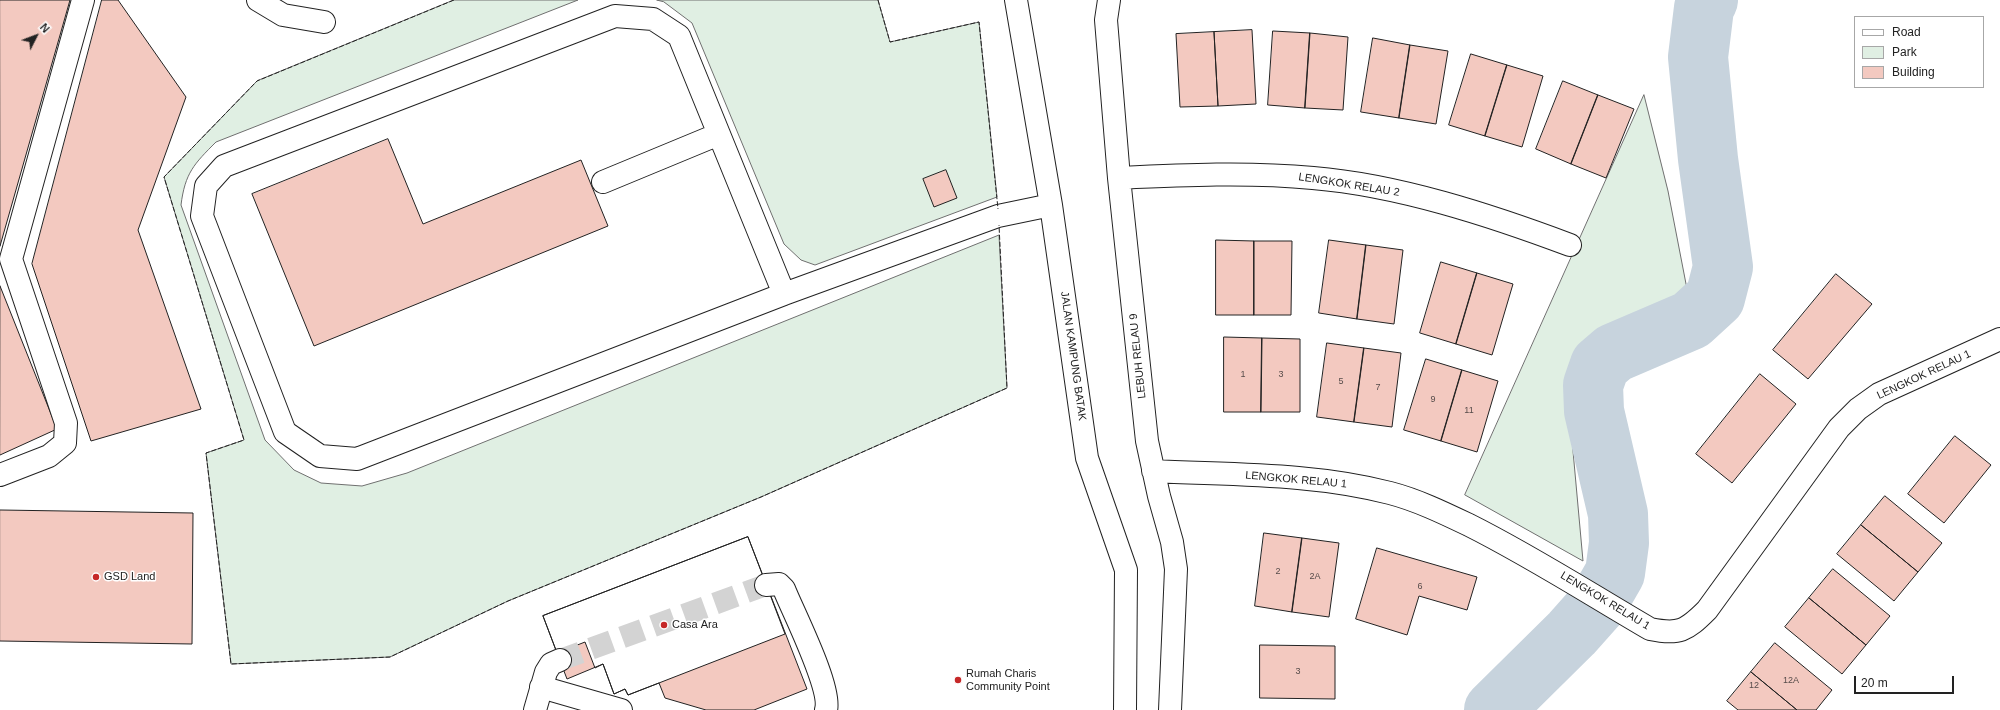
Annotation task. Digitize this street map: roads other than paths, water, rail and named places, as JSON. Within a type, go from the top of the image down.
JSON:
[{"type":"street","points":[[0,475],[50,456],[65,443],[66,423],[11,259],[83,0]]},
{"type":"street","points":[[258,0],[282,15],[324,22]]},
{"type":"street","name":"JALAN KAMPUNG BATAK","points":[[1016,0],[1050,205],[1088,458],[1126,570],[1125,710]]},
{"type":"street","name":"LEBUH RELAU 9","points":[[1109,0],[1106,20],[1119,178],[1147,441],[1153,471],[1172,542],[1176,569],[1170,710]]},
{"type":"street","points":[[784,294],[679,36],[653,19],[615,16],[224,166],[206,186],[202,216],[285,432],[320,456],[357,459],[784,294],[998,216],[1050,205]]},
{"type":"street","points":[[603,182],[719,134]]},
{"type":"street","name":"LENGKOK RELAU 2","points":[[1119,178],[1215,174],[1314,178],[1411,195],[1522,227],[1570,245]]},
{"type":"street","name":"LENGKOK RELAU 1","points":[[1153,471],[1307,479],[1347,484],[1391,493],[1445,514],[1505,543],[1580,586],[1613,608],[1650,629],[1663,632],[1682,631],[1707,610],[1840,428],[1858,409],[1880,394],[2000,339]]},
{"type":"street","points":[[766,585],[779,584],[784,589],[824,685],[827,705],[826,710]]},
{"type":"street","points":[[535,710],[546,672],[551,664],[560,660]]},
{"type":"street","points":[[541,687],[621,710]]},
{"type":"waterway","points":[[1494,710],[1572,633],[1596,606],[1615,573],[1619,543],[1618,514],[1594,411],[1593,385],[1600,365],[1614,353],[1691,320],[1715,298],[1723,267],[1708,159],[1698,57],[1704,8],[1708,0]]},
{"type":"tunnel","points":[[560,660],[766,585]]},
{"type":"place","name":"GSD Land","points":[[96,577]]},
{"type":"place","name":"Casa Ara","points":[[664,625]]},
{"type":"place","name":"Rumah Charis Community Point","points":[[958,680]]}]
